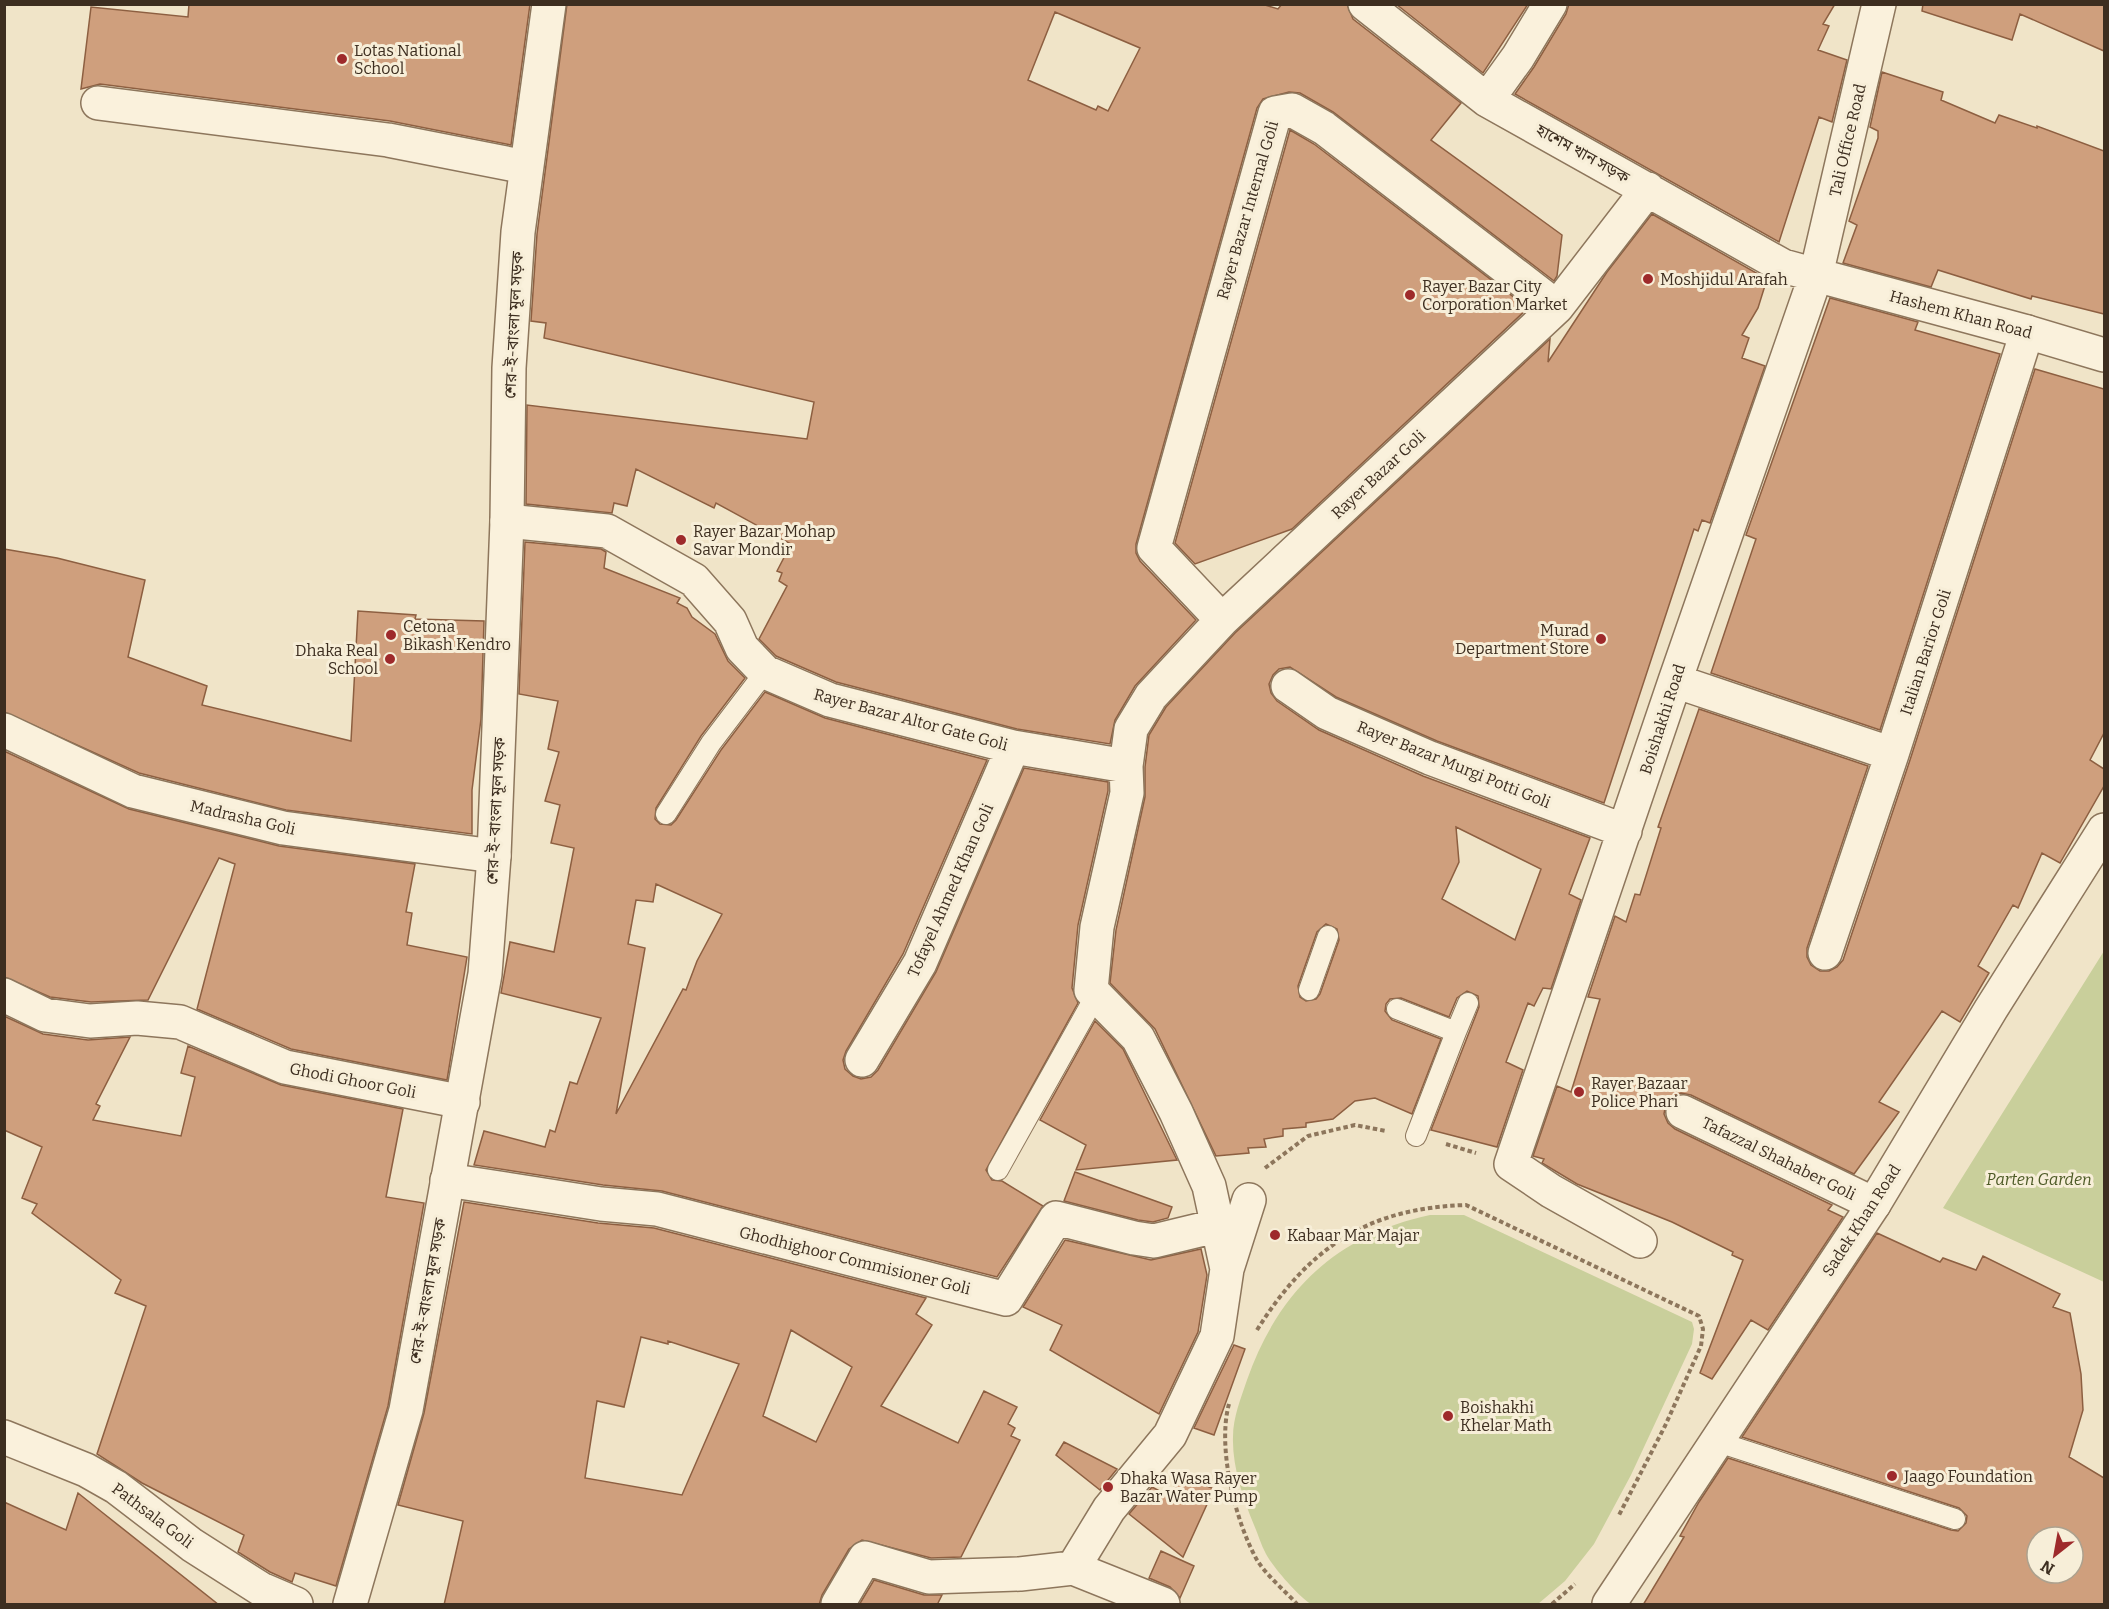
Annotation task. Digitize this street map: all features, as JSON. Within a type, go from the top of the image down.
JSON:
[{"type":"street","name":"শের-ই-বাংলা মূল সড়ক","points":[[350,1605],[406,1410],[486,974],[494,856],[507,521],[509,368],[518,232],[549,4]]},
{"type":"street","name":"হাশেম খান সড়ক","points":[[1365,4],[1487,100],[1783,266],[1816,276]]},
{"type":"street","points":[[1487,100],[1518,57],[1550,4]]},
{"type":"street","name":"Tali Office Road","points":[[1816,276],[1879,4]]},
{"type":"street","points":[[98,103],[388,140],[526,167]]},
{"type":"street","name":"Rayer Bazar Internal Goli","points":[[1222,620],[1154,548],[1275,113],[1292,110],[1324,128],[1557,307]]},
{"type":"street","name":"Rayer Bazar Goli","points":[[1096,995],[1091,990],[1096,927],[1127,792],[1126,766],[1131,729],[1151,696],[1222,620],[1557,307],[1648,189]]},
{"type":"street","name":"Hashem Khan Road","points":[[1816,276],[2027,332],[2104,355]]},
{"type":"street","name":"Boishakhi Road","points":[[1511,1164],[1816,276]]},
{"type":"street","name":"Italian Barior Goli","points":[[1825,953],[1892,754],[2027,332]]},
{"type":"street","name":"Rayer Bazar Altor Gate Goli","points":[[507,521],[607,531],[694,580],[730,621],[742,648],[765,672],[830,700],[1013,747],[1126,766]]},
{"type":"street","points":[[1675,681],[1892,754]]},
{"type":"street","name":"Rayer Bazar Murgi Potti Goli","points":[[1288,686],[1327,713],[1420,753],[1625,831]]},
{"type":"street","name":"Madrasha Goli","points":[[4,730],[133,791],[283,828],[494,856]]},
{"type":"street","name":"Tofayel Ahmed Khan Goli","points":[[862,1060],[920,963],[1013,747]]},
{"type":"street","name":"Sadek Khan Road","points":[[1609,1605],[1715,1441],[1874,1204],[1991,1009],[2104,830]]},
{"type":"street","name":"Ghodi Ghoor Goli","points":[[4,995],[45,1015],[90,1021],[137,1018],[180,1022],[285,1067],[463,1102]]},
{"type":"street","points":[[1096,995],[1138,1038],[1176,1112],[1209,1186],[1227,1269]]},
{"type":"street","name":"Tafazzal Shahaber Goli","points":[[1683,1112],[1874,1204]]},
{"type":"street","points":[[1511,1164],[1551,1191],[1640,1241]]},
{"type":"street","name":"Ghodhighoor Commisioner Goli","points":[[447,1180],[601,1204],[657,1209],[1006,1299],[1056,1218],[1134,1238],[1154,1240],[1216,1226]]},
{"type":"street","points":[[1073,1568],[1109,1509],[1170,1435],[1217,1336],[1227,1269],[1250,1200]]},
{"type":"street","name":"Pathsala Goli","points":[[4,1437],[96,1475],[116,1487],[192,1545],[261,1589],[296,1605]]},
{"type":"street","points":[[838,1605],[865,1558],[929,1577],[1020,1574],[1073,1568],[1163,1605]]},
{"type":"lane","points":[[666,814],[711,743],[765,672]]},
{"type":"lane","points":[[1309,990],[1328,936]]},
{"type":"lane","points":[[998,1170],[1096,995]]},
{"type":"lane","points":[[1416,1136],[1468,1003]]},
{"type":"lane","points":[[1397,1009],[1456,1032]]},
{"type":"lane","points":[[1715,1441],[1955,1519]]},
{"type":"path","points":[[1250,1200],[1266,1166],[1308,1136],[1354,1125],[1416,1136],[1511,1164]]},
{"type":"path","points":[[1252,1339],[1272,1306],[1316,1258],[1353,1231],[1393,1214],[1429,1206],[1466,1205],[1699,1316],[1703,1329],[1701,1346],[1665,1426],[1615,1524]]},
{"type":"path","points":[[1231,1398],[1224,1438],[1234,1499],[1258,1561],[1297,1605]]},
{"type":"path","points":[[1552,1605],[1578,1580]]},
{"type":"green space","name":"Parten Garden","points":[[2104,951],[2104,1282],[1943,1208]]},
{"type":"green space","name":"Boishakhi Khelar Math","points":[[1430,1215],[1464,1215],[1692,1322],[1694,1329],[1692,1344],[1631,1475],[1594,1544],[1565,1581],[1538,1604],[1311,1604],[1293,1589],[1269,1560],[1250,1515],[1234,1459],[1233,1430],[1238,1408],[1260,1348],[1276,1319],[1294,1294],[1315,1272],[1339,1253],[1367,1237],[1397,1224]]},
{"type":"building","points":[[189,4],[530,4],[511,145],[390,121],[100,84],[81,89],[91,7],[188,17]]},
{"type":"building","points":[[567,4],[1262,4],[1278,9],[1282,4],[1347,4],[1353,19],[1461,103],[1431,140],[1562,235],[1557,276],[1554,281],[1333,112],[1300,93],[1289,92],[1263,99],[1257,108],[1136,544],[1136,553],[1140,561],[1196,620],[1135,686],[1115,720],[1110,744],[1017,729],[836,682],[776,656],[759,639],[787,586],[779,581],[782,573],[777,571],[791,544],[716,503],[714,508],[636,469],[627,506],[614,503],[612,513],[526,504],[527,405],[807,439],[814,402],[544,338],[546,323],[531,321],[537,234]],"holes":[[[1055,12],[1140,48],[1108,111],[1098,106],[1096,110],[1028,80]]]},
{"type":"building","points":[[1396,4],[1528,4],[1483,73]]},
{"type":"building","points":[[1569,4],[1835,4],[1823,24],[1829,26],[1818,50],[1847,60],[1832,122],[1819,117],[1779,242],[1515,94],[1566,14]]},
{"type":"building","points":[[1923,4],[2104,4],[2104,51],[2020,14],[2012,40],[1922,11]]},
{"type":"building","points":[[1882,72],[1943,92],[1941,100],[1995,123],[1999,115],[2037,128],[2037,126],[2104,151],[2104,314],[2032,296],[2031,299],[1938,270],[1931,287],[1843,263],[1857,225],[1849,221],[1878,138],[1878,131],[1870,127]]},
{"type":"building","points":[[1290,130],[1314,144],[1528,308],[1292,529],[1195,564],[1175,543]]},
{"type":"building","points":[[1652,214],[1767,279],[1758,308],[1742,335],[1749,338],[1742,358],[1765,366],[1710,523],[1702,520],[1698,531],[1694,529],[1604,803],[1437,741],[1336,697],[1290,667],[1279,669],[1269,684],[1271,693],[1277,701],[1319,730],[1423,776],[1590,838],[1569,894],[1581,900],[1551,989],[1543,988],[1534,1006],[1528,1003],[1506,1062],[1523,1070],[1497,1147],[1431,1130],[1479,1007],[1478,996],[1467,991],[1457,998],[1449,1017],[1401,998],[1390,999],[1386,1004],[1385,1011],[1392,1020],[1441,1039],[1412,1114],[1375,1098],[1355,1101],[1333,1119],[1306,1123],[1306,1127],[1283,1129],[1283,1136],[1264,1139],[1266,1147],[1248,1148],[1249,1153],[1216,1156],[1155,1029],[1110,983],[1116,930],[1145,797],[1145,767],[1149,735],[1166,707],[1235,633],[1550,339],[1548,362],[1607,272]],"holes":[[[1456,827],[1541,869],[1515,940],[1442,899],[1459,862]],[[1326,924],[1337,929],[1339,940],[1320,994],[1316,999],[1306,1001],[1300,997],[1298,986],[1317,932]]]},
{"type":"building","points":[[1830,298],[1918,322],[1915,330],[2000,354],[1880,730],[1711,673],[1756,539],[1746,535]]},
{"type":"building","points":[[2035,369],[2104,389],[2104,733],[2090,760],[2104,769],[2104,786],[2060,863],[2042,853],[2018,908],[2013,905],[1978,966],[1989,973],[1960,1022],[1942,1011],[1879,1102],[1899,1112],[1854,1174],[1691,1095],[1681,1093],[1673,1096],[1666,1103],[1664,1114],[1668,1123],[1675,1129],[1832,1205],[1828,1210],[1843,1217],[1768,1330],[1751,1320],[1712,1379],[1700,1373],[1743,1260],[1732,1255],[1733,1252],[1672,1222],[1577,1184],[1542,1163],[1544,1159],[1533,1156],[1557,1086],[1571,1092],[1600,999],[1588,997],[1615,916],[1626,922],[1635,894],[1640,895],[1661,828],[1658,827],[1699,709],[1868,766],[1807,948],[1807,957],[1811,965],[1820,971],[1829,971],[1843,960],[1910,760]]},
{"type":"building","points":[[525,542],[601,549],[606,552],[604,568],[680,598],[677,603],[687,608],[692,617],[715,634],[728,661],[745,678],[701,736],[656,808],[655,819],[660,824],[671,825],[676,820],[721,750],[765,692],[825,718],[987,760],[903,954],[846,1051],[843,1060],[845,1069],[861,1079],[871,1077],[878,1070],[936,972],[1024,768],[1108,782],[1108,791],[1078,925],[1072,988],[1078,1003],[986,1170],[992,1180],[1002,1181],[1043,1206],[997,1277],[662,1191],[603,1185],[474,1165],[484,1131],[545,1147],[550,1130],[555,1132],[570,1082],[577,1084],[601,1018],[501,993],[510,942],[554,952],[574,848],[551,843],[560,805],[545,801],[559,752],[548,749],[558,701],[519,694]],"holes":[[[656,884],[722,914],[697,961],[686,990],[683,989],[616,1114],[645,948],[628,944],[636,900],[653,902]]]},
{"type":"building","points":[[4,549],[57,558],[145,580],[128,657],[207,686],[202,705],[351,741],[358,611],[416,615],[415,619],[484,621],[481,719],[472,790],[472,834],[286,810],[139,773],[4,712]]},
{"type":"building","points":[[4,751],[129,809],[279,846],[415,864],[406,912],[412,913],[407,945],[467,957],[447,1080],[291,1049],[197,1009],[235,864],[219,858],[148,1000],[91,1002],[50,997],[4,977]]},
{"type":"building","points":[[4,1016],[43,1034],[88,1040],[130,1037],[96,1104],[100,1106],[93,1120],[181,1136],[195,1077],[181,1073],[188,1046],[281,1085],[403,1109],[386,1197],[424,1203],[388,1406],[336,1586],[295,1573],[292,1582],[270,1572],[238,1552],[244,1535],[142,1483],[97,1454],[146,1306],[115,1293],[121,1280],[32,1213],[37,1204],[22,1198],[42,1147],[4,1130]]},
{"type":"building","points":[[1095,1021],[1123,1049],[1177,1160],[1076,1170],[1086,1145],[1040,1120]]},
{"type":"building","points":[[1075,1172],[1172,1207],[1168,1218],[1153,1222],[1138,1220],[1064,1201]]},
{"type":"building","points":[[464,1202],[598,1223],[654,1228],[926,1298],[916,1314],[932,1325],[881,1406],[958,1443],[984,1391],[1017,1407],[1008,1424],[1015,1428],[1011,1436],[1020,1440],[961,1557],[931,1558],[862,1540],[849,1549],[822,1595],[819,1605],[444,1605],[463,1521],[398,1505],[424,1413]],"holes":[[[791,1330],[852,1367],[816,1442],[763,1416]],[[641,1337],[668,1344],[668,1341],[739,1364],[682,1495],[585,1478],[597,1401],[624,1407]]]},
{"type":"building","points":[[1877,1233],[1940,1262],[1943,1258],[1976,1270],[1983,1256],[2060,1294],[2053,1307],[2070,1313],[2081,1374],[2083,1410],[2069,1457],[2104,1478],[2104,1605],[1643,1605],[1684,1537],[1680,1536],[1699,1502],[1728,1458],[1951,1530],[1958,1531],[1966,1523],[1967,1516],[1959,1508],[1742,1437]]},
{"type":"building","points":[[1065,1240],[1151,1260],[1201,1249],[1207,1275],[1198,1332],[1159,1414],[1050,1350],[1062,1325],[1023,1307]]},
{"type":"building","points":[[1234,1345],[1245,1349],[1214,1435],[1194,1428]]},
{"type":"building","points":[[1064,1442],[1117,1469],[1100,1490],[1056,1455]]},
{"type":"building","points":[[1181,1475],[1214,1489],[1183,1557],[1129,1514],[1152,1487],[1169,1496]]},
{"type":"building","points":[[78,1493],[219,1605],[4,1605],[4,1502],[66,1530]]},
{"type":"building","points":[[1161,1551],[1194,1566],[1180,1598],[1170,1587],[1149,1578]]},
{"type":"building","points":[[874,1580],[924,1595],[942,1595],[937,1605],[859,1605]]},
{"type":"place","name":"Lotas National School","points":[[342,59]]},
{"type":"place","name":"Moshjidul Arafah","points":[[1648,279]]},
{"type":"place","name":"Rayer Bazar City Corporation Market","points":[[1410,295]]},
{"type":"place","name":"Rayer Bazar Mohap Savar Mondir","points":[[681,540]]},
{"type":"place","name":"Cetona Bikash Kendro","points":[[391,635]]},
{"type":"place","name":"Murad Department Store","points":[[1601,639]]},
{"type":"place","name":"Dhaka Real School","points":[[390,659]]},
{"type":"place","name":"Rayer Bazaar Police Phari","points":[[1579,1092]]},
{"type":"place","name":"Kabaar Mar Majar","points":[[1275,1235]]},
{"type":"place","name":"Boishakhi Khelar Math","points":[[1448,1416]]},
{"type":"place","name":"Jaago Foundation","points":[[1892,1476]]},
{"type":"place","name":"Dhaka Wasa Rayer Bazar Water Pump","points":[[1108,1487]]}]
